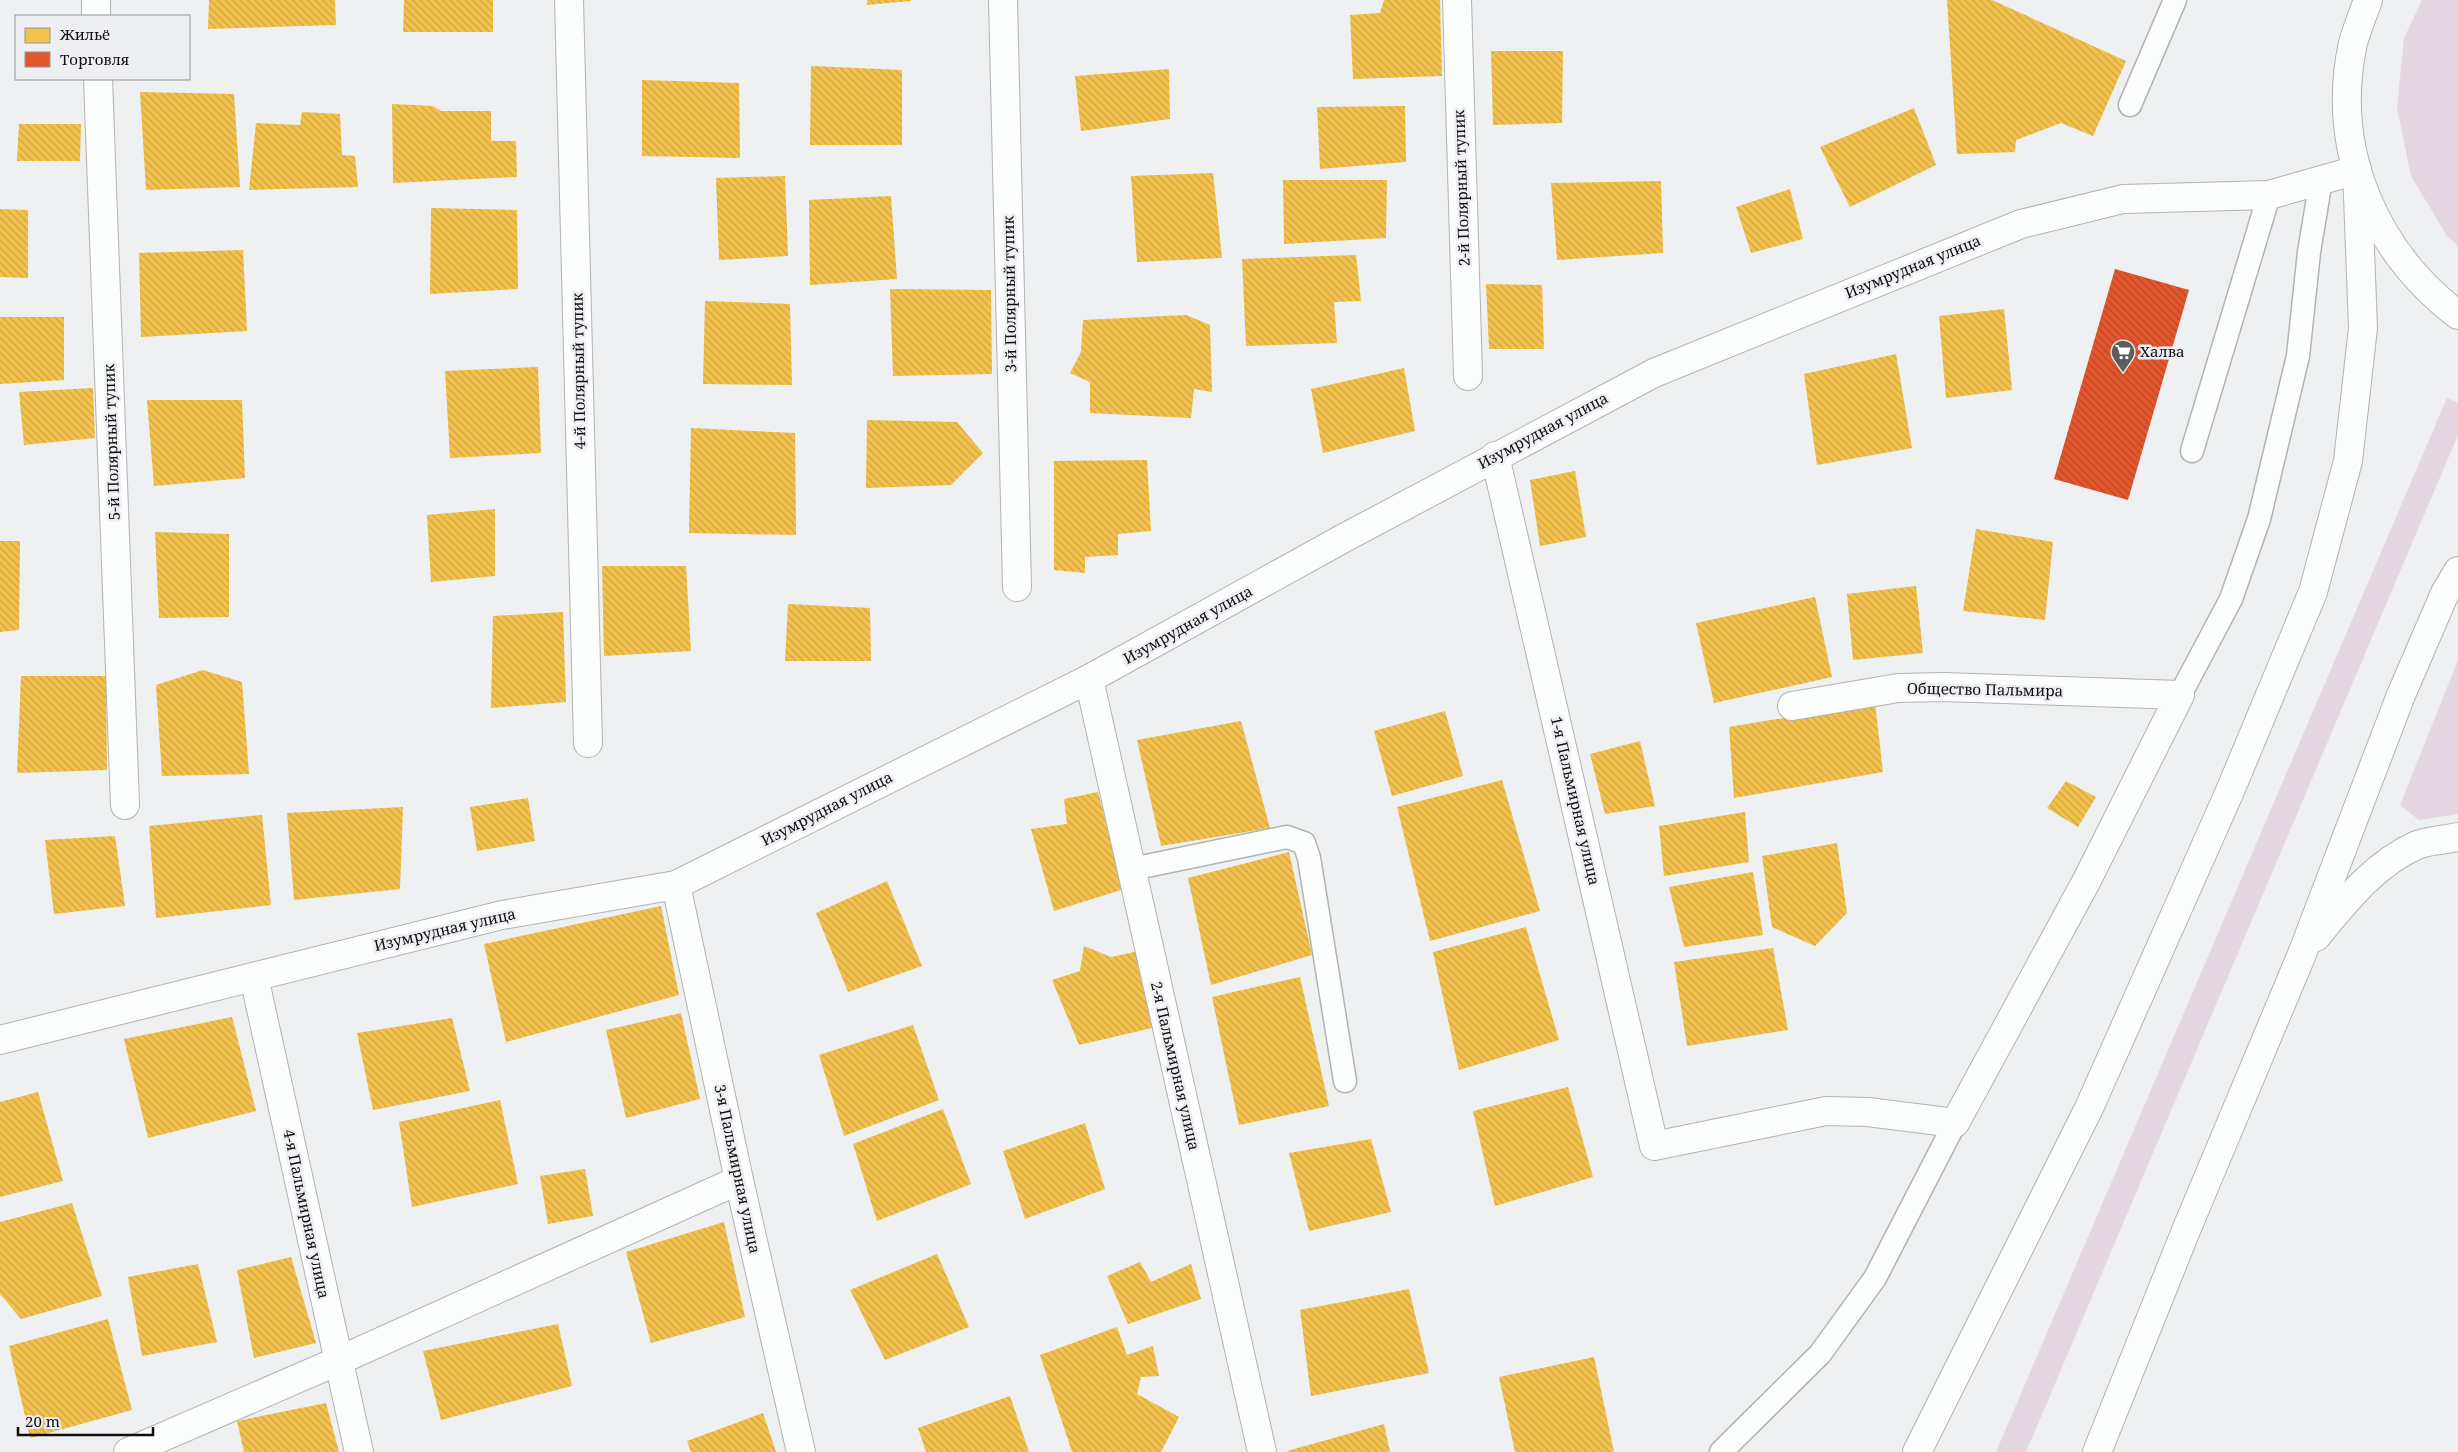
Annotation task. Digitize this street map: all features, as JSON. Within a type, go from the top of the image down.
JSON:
[{"type":"street","points":[[96,0],[96,15]]},
{"type":"street","name":"4-й Полярный тупик","points":[[569,0],[588,742]]},
{"type":"street","name":"3-й Полярный тупик","points":[[1003,0],[1017,587]]},
{"type":"street","name":"2-й Полярный тупик","points":[[1456,0],[1468,376]]},
{"type":"street","points":[[2368,0],[2354,43],[2348,79],[2350,140],[2357,170],[2379,226],[2395,252],[2458,328]]},
{"type":"street","name":"5-й Полярный тупик","points":[[98,80],[125,805]]},
{"type":"street","points":[[1917,1452],[2090,1108],[2230,791],[2312,592],[2348,461],[2363,328],[2357,170]]},
{"type":"street","name":"Изумрудная улица","points":[[0,1040],[502,915],[676,885],[1089,680],[1495,456],[1654,373],[2021,224],[2123,199],[2269,195],[2357,170]]},
{"type":"street","points":[[2418,281],[2458,315]]},
{"type":"street","name":"1-я Пальмирная улица","points":[[1495,456],[1654,1146],[1826,1111],[1868,1112],[1955,1123]]},
{"type":"street","points":[[2097,1452],[2190,1219],[2302,954],[2401,695],[2445,593],[2458,571]]},
{"type":"street","name":"2-я Пальмирная улица","points":[[1089,680],[1262,1452]]},
{"type":"street","name":"Общество Пальмира","points":[[1792,706],[1898,688],[1944,687],[2180,695]]},
{"type":"street","points":[[1955,1123],[2086,880],[2180,695]]},
{"type":"street","points":[[2302,954],[2351,895],[2384,864],[2418,845],[2458,837]]},
{"type":"street","name":"3-я Пальмирная улица","points":[[676,885],[739,1180],[801,1452]]},
{"type":"street","name":"4-я Пальмирная улица","points":[[254,977],[358,1452]]},
{"type":"street","points":[[128,1452],[739,1180]]},
{"type":"lane","points":[[2130,105],[2175,0]]},
{"type":"lane","points":[[2180,695],[2231,599],[2259,518],[2298,356],[2310,252],[2321,180]]},
{"type":"lane","points":[[2192,451],[2269,195]]},
{"type":"lane","points":[[1132,870],[1287,837],[1304,843],[1309,858],[1345,1081]]},
{"type":"lane","points":[[1721,1452],[1820,1354],[1874,1278],[1955,1123]]},
{"type":"shaded area","points":[[2422,0],[2458,0],[2458,246],[2447,236],[2411,176],[2397,108],[2404,38]]},
{"type":"shaded area","points":[[2447,398],[2458,403],[2458,435],[2026,1452],[1996,1452]]},
{"type":"shaded area","points":[[2458,660],[2458,814],[2419,820],[2400,805]]},
{"type":"building: Жильё","points":[[209,0],[335,0],[336,25],[208,29]]},
{"type":"building: Жильё","points":[[404,0],[493,0],[493,32],[403,32]]},
{"type":"building: Жильё","points":[[867,0],[911,0],[911,1],[867,5]]},
{"type":"building: Жильё","points":[[1384,0],[1440,0],[1442,76],[1353,79],[1350,15],[1380,13]]},
{"type":"building: Жильё","points":[[1947,0],[1992,0],[2126,61],[2093,136],[2061,123],[2016,140],[2015,152],[1957,154]]},
{"type":"building: Жильё","points":[[1491,51],[1563,51],[1562,123],[1493,125]]},
{"type":"building: Жильё","points":[[811,66],[902,70],[902,145],[810,145]]},
{"type":"building: Жильё","points":[[1169,69],[1170,119],[1081,131],[1075,76]]},
{"type":"building: Жильё","points":[[642,80],[739,83],[740,158],[642,156]]},
{"type":"building: Жильё","points":[[140,92],[234,94],[240,187],[146,190]]},
{"type":"building: Жильё","points":[[392,104],[433,106],[441,111],[491,111],[491,141],[516,141],[517,177],[393,183]]},
{"type":"building: Жильё","points":[[1405,106],[1406,162],[1320,169],[1317,107]]},
{"type":"building: Жильё","points":[[1914,108],[1936,165],[1850,207],[1820,147]]},
{"type":"building: Жильё","points":[[302,112],[340,114],[342,155],[355,156],[358,187],[249,190],[256,123],[300,125]]},
{"type":"building: Жильё","points":[[19,124],[81,124],[80,161],[17,161]]},
{"type":"building: Жильё","points":[[1213,173],[1222,258],[1137,262],[1131,176]]},
{"type":"building: Жильё","points":[[785,176],[788,256],[719,260],[716,178]]},
{"type":"building: Жильё","points":[[1283,180],[1387,180],[1386,238],[1284,244]]},
{"type":"building: Жильё","points":[[1661,181],[1663,253],[1557,260],[1551,183]]},
{"type":"building: Жильё","points":[[1790,189],[1803,239],[1751,253],[1736,207]]},
{"type":"building: Жильё","points":[[891,196],[897,279],[810,285],[809,200]]},
{"type":"building: Жильё","points":[[431,208],[517,210],[518,289],[430,294]]},
{"type":"building: Жильё","points":[[0,209],[28,210],[28,278],[0,277]]},
{"type":"building: Жильё","points":[[243,250],[247,331],[141,337],[139,253]]},
{"type":"building: Жильё","points":[[1356,255],[1361,301],[1334,302],[1337,343],[1246,346],[1242,259]]},
{"type":"building: Жильё","points":[[1486,284],[1542,285],[1544,349],[1489,349]]},
{"type":"building: Жильё","points":[[890,289],[991,290],[992,374],[893,376]]},
{"type":"building: Жильё","points":[[705,301],[790,304],[792,385],[703,384]]},
{"type":"building: Жильё","points":[[2004,309],[2012,390],[1946,398],[1939,316]]},
{"type":"building: Жильё","points":[[1186,315],[1210,325],[1212,392],[1194,389],[1191,418],[1090,413],[1090,382],[1070,373],[1081,352],[1083,320]]},
{"type":"building: Жильё","points":[[0,317],[64,317],[64,380],[0,384]]},
{"type":"building: Жильё","points":[[1896,354],[1912,448],[1817,465],[1804,374]]},
{"type":"building: Жильё","points":[[538,367],[541,453],[450,458],[445,371]]},
{"type":"building: Жильё","points":[[1404,368],[1415,431],[1323,453],[1311,389]]},
{"type":"building: Жильё","points":[[93,388],[95,438],[24,445],[19,392]]},
{"type":"building: Жильё","points":[[147,400],[242,400],[245,478],[154,486]]},
{"type":"building: Жильё","points":[[867,420],[957,422],[983,453],[951,485],[866,488]]},
{"type":"building: Жильё","points":[[691,428],[795,433],[796,535],[689,533]]},
{"type":"building: Жильё","points":[[1147,460],[1151,531],[1118,534],[1118,555],[1085,557],[1085,573],[1054,570],[1054,461]]},
{"type":"building: Жильё","points":[[1575,471],[1586,537],[1540,546],[1530,480]]},
{"type":"building: Жильё","points":[[495,509],[495,576],[431,582],[427,515]]},
{"type":"building: Жильё","points":[[1976,529],[2053,542],[2045,620],[1963,611]]},
{"type":"building: Жильё","points":[[155,532],[229,534],[229,617],[159,618]]},
{"type":"building: Жильё","points":[[0,541],[20,541],[19,630],[0,632]]},
{"type":"building: Жильё","points":[[602,566],[686,566],[691,651],[604,656]]},
{"type":"building: Жильё","points":[[1916,586],[1923,653],[1853,660],[1847,594]]},
{"type":"building: Жильё","points":[[1815,597],[1832,677],[1714,703],[1696,623]]},
{"type":"building: Жильё","points":[[788,604],[870,608],[871,661],[785,661]]},
{"type":"building: Жильё","points":[[563,612],[566,702],[491,708],[493,616]]},
{"type":"building: Жильё","points":[[203,670],[242,682],[249,774],[162,776],[156,685]]},
{"type":"building: Жильё","points":[[21,676],[106,676],[107,770],[17,773]]},
{"type":"building: Жильё","points":[[1875,703],[1883,772],[1734,798],[1729,727]]},
{"type":"building: Жильё","points":[[1445,711],[1463,776],[1392,796],[1374,731]]},
{"type":"building: Жильё","points":[[1241,721],[1270,828],[1161,846],[1137,740]]},
{"type":"building: Жильё","points":[[1640,741],[1655,806],[1605,814],[1590,754]]},
{"type":"building: Жильё","points":[[1502,780],[1540,911],[1430,941],[1397,807]]},
{"type":"building: Жильё","points":[[2066,781],[2096,797],[2078,827],[2047,808]]},
{"type":"building: Жильё","points":[[1098,792],[1124,889],[1054,911],[1031,829],[1067,824],[1064,799]]},
{"type":"building: Жильё","points":[[528,798],[535,841],[477,851],[470,807]]},
{"type":"building: Жильё","points":[[403,807],[400,889],[294,900],[287,813]]},
{"type":"building: Жильё","points":[[1745,812],[1749,862],[1664,876],[1659,826]]},
{"type":"building: Жильё","points":[[262,815],[271,905],[156,918],[149,826]]},
{"type":"building: Жильё","points":[[115,836],[125,906],[54,914],[45,840]]},
{"type":"building: Жильё","points":[[1837,843],[1847,913],[1815,946],[1772,927],[1762,856]]},
{"type":"building: Жильё","points":[[1289,852],[1312,955],[1211,985],[1188,878]]},
{"type":"building: Жильё","points":[[1753,872],[1763,935],[1684,947],[1669,887]]},
{"type":"building: Жильё","points":[[887,881],[922,966],[848,992],[816,913]]},
{"type":"building: Жильё","points":[[661,906],[679,995],[506,1042],[484,944]]},
{"type":"building: Жильё","points":[[1526,927],[1559,1040],[1459,1070],[1433,952]]},
{"type":"building: Жильё","points":[[1084,946],[1111,957],[1139,951],[1152,1028],[1079,1045],[1052,980],[1080,971]]},
{"type":"building: Жильё","points":[[1773,948],[1788,1030],[1687,1046],[1674,962]]},
{"type":"building: Жильё","points":[[1300,977],[1329,1106],[1239,1125],[1212,997]]},
{"type":"building: Жильё","points":[[681,1013],[700,1099],[626,1118],[606,1030]]},
{"type":"building: Жильё","points":[[232,1017],[256,1111],[148,1138],[124,1039]]},
{"type":"building: Жильё","points":[[452,1018],[470,1091],[373,1110],[357,1033]]},
{"type":"building: Жильё","points":[[913,1025],[939,1100],[844,1136],[819,1055]]},
{"type":"building: Жильё","points":[[1568,1087],[1593,1177],[1495,1206],[1473,1111]]},
{"type":"building: Жильё","points":[[38,1092],[63,1181],[0,1197],[0,1102]]},
{"type":"building: Жильё","points":[[500,1100],[518,1184],[412,1207],[399,1122]]},
{"type":"building: Жильё","points":[[943,1109],[971,1184],[877,1221],[853,1144]]},
{"type":"building: Жильё","points":[[1085,1123],[1105,1189],[1025,1219],[1003,1151]]},
{"type":"building: Жильё","points":[[1371,1139],[1391,1212],[1309,1231],[1289,1153]]},
{"type":"building: Жильё","points":[[585,1169],[593,1216],[548,1224],[540,1176]]},
{"type":"building: Жильё","points":[[72,1203],[102,1296],[21,1319],[0,1294],[0,1222]]},
{"type":"building: Жильё","points":[[724,1222],[745,1317],[651,1343],[626,1252]]},
{"type":"building: Жильё","points":[[937,1254],[969,1327],[885,1360],[850,1290]]},
{"type":"building: Жильё","points":[[291,1257],[316,1343],[254,1358],[237,1270]]},
{"type":"building: Жильё","points":[[1140,1262],[1151,1282],[1191,1264],[1201,1299],[1128,1324],[1107,1276]]},
{"type":"building: Жильё","points":[[198,1264],[217,1342],[142,1356],[128,1277]]},
{"type":"building: Жильё","points":[[1409,1289],[1429,1373],[1311,1396],[1300,1310]]},
{"type":"building: Жильё","points":[[108,1319],[132,1410],[30,1438],[9,1346]]},
{"type":"building: Жильё","points":[[558,1324],[572,1386],[441,1420],[423,1351]]},
{"type":"building: Жильё","points":[[1117,1327],[1127,1355],[1153,1346],[1159,1376],[1141,1377],[1137,1394],[1179,1417],[1161,1452],[1072,1452],[1040,1355]]},
{"type":"building: Жильё","points":[[1594,1357],[1614,1452],[1515,1452],[1499,1377]]},
{"type":"building: Жильё","points":[[1010,1396],[1029,1452],[926,1452],[918,1428]]},
{"type":"building: Жильё","points":[[326,1403],[339,1452],[244,1452],[237,1421]]},
{"type":"building: Жильё","points":[[763,1413],[776,1452],[691,1452],[687,1441]]},
{"type":"building: Жильё","points":[[1384,1424],[1390,1452],[1287,1451]]},
{"type":"building: Торговля","points":[[2115,269],[2189,290],[2128,500],[2054,479]]},
{"type":"place","name":"Халва","points":[[2123,373]]}]
